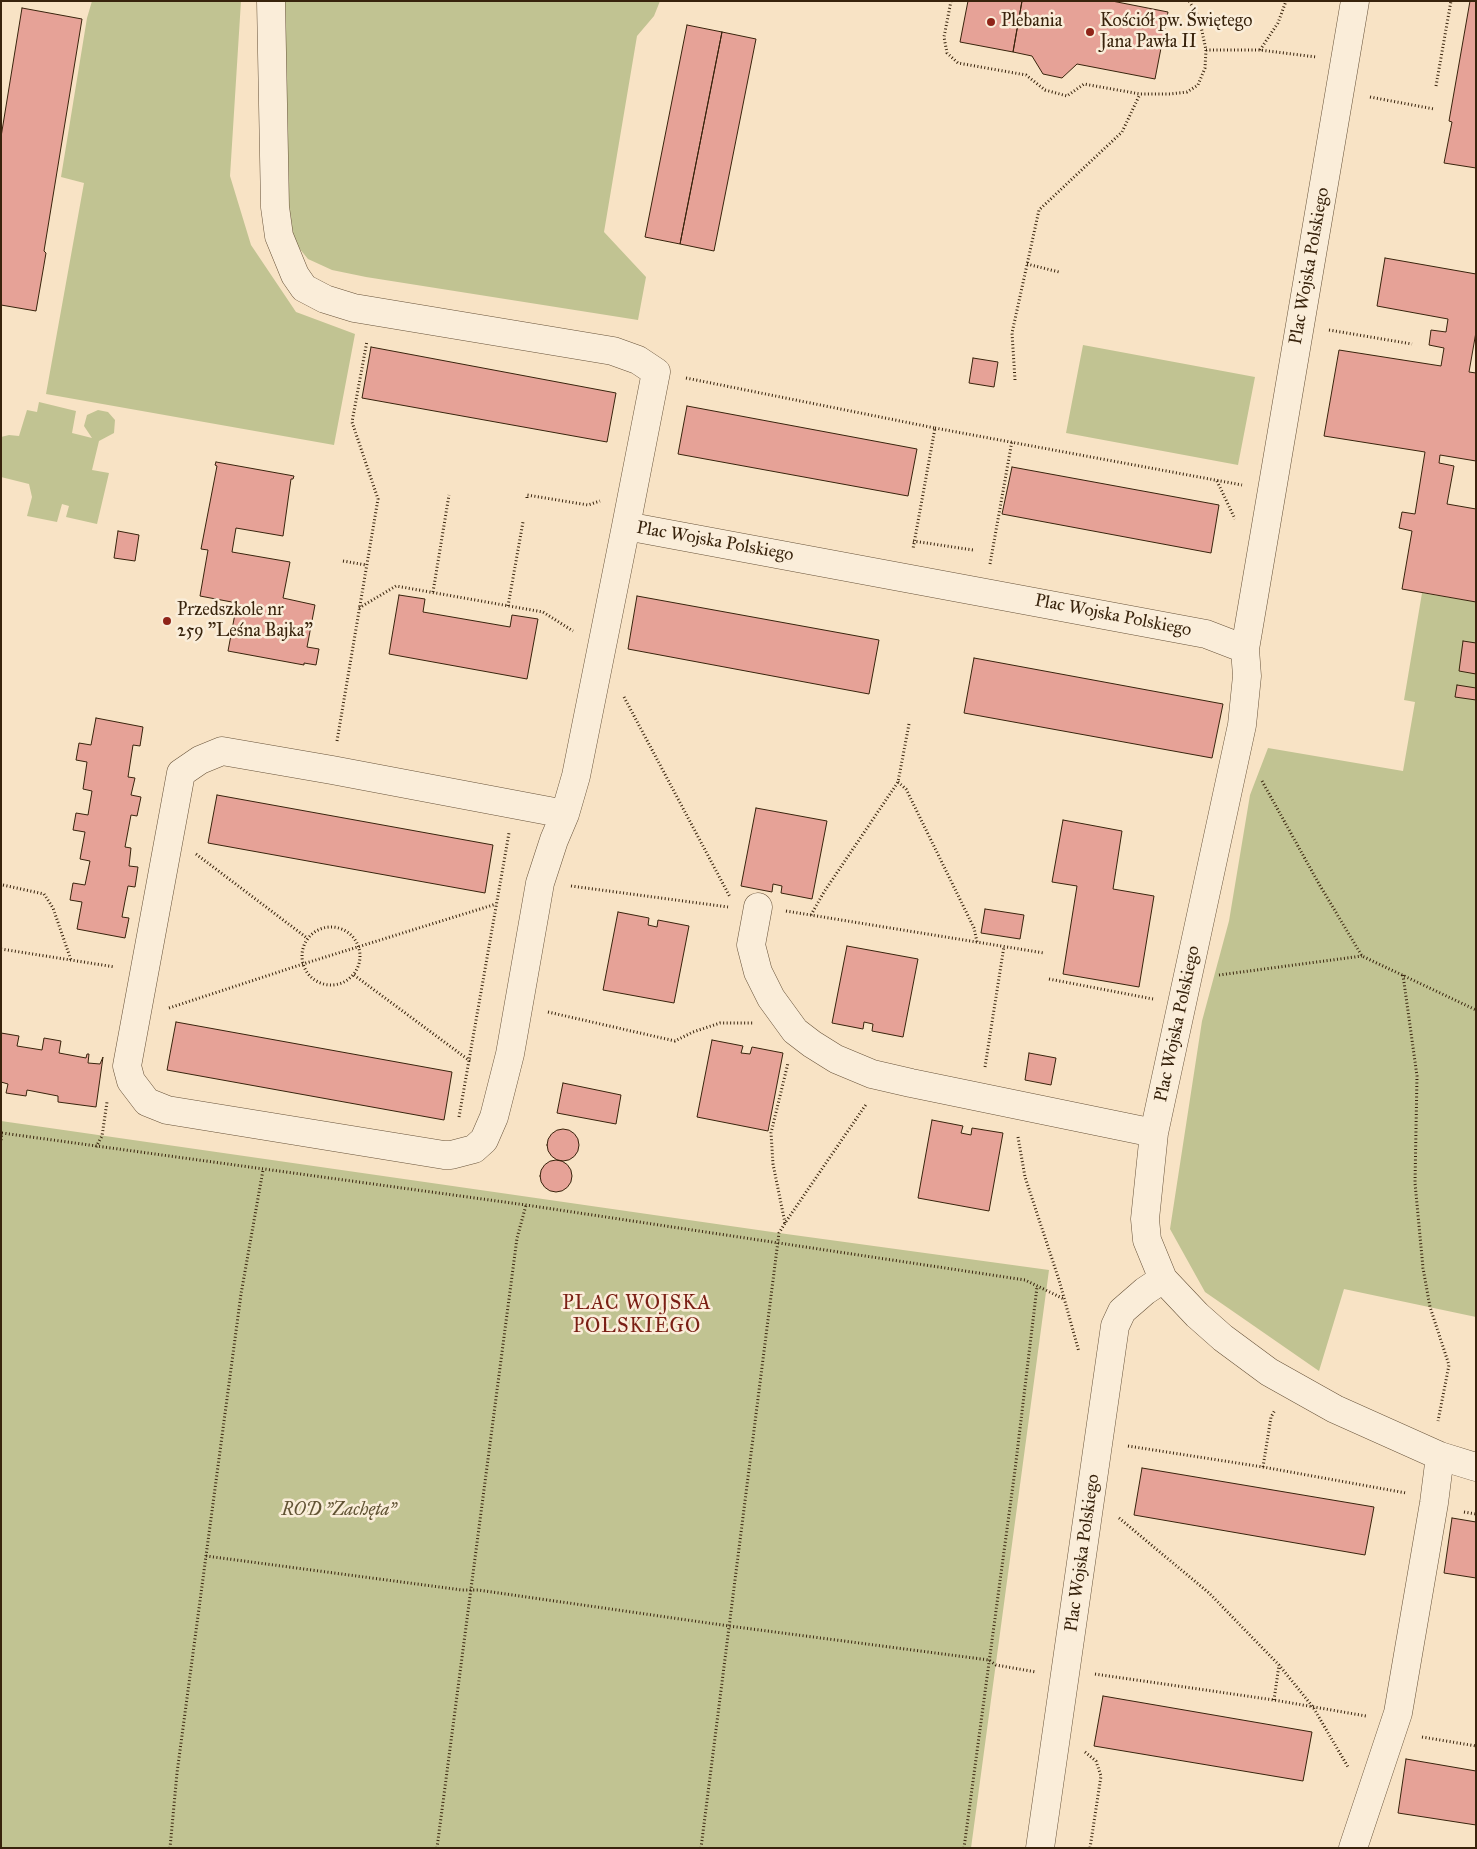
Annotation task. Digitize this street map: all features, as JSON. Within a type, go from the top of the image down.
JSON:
[{"type":"street","points":[[271,1],[275,207],[279,236],[295,275],[304,288],[325,299],[354,308],[613,351],[638,360],[656,372]]},
{"type":"street","name":"Plac Wojska Polskiego","points":[[1355,1],[1245,649],[1247,676],[1242,725],[1154,1133],[1145,1219],[1147,1240],[1163,1279],[1197,1315],[1223,1338],[1270,1372],[1335,1409],[1440,1456],[1476,1467]]},
{"type":"street","name":"Plac Wojska Polskiego","points":[[656,372],[626,526],[1206,634],[1245,649]]},
{"type":"street","points":[[565,814],[222,751],[200,760],[181,773],[127,1066],[131,1081],[147,1102],[167,1110],[451,1156],[474,1149],[484,1140],[494,1117],[510,1054],[540,882],[565,814],[576,776],[626,526]]},
{"type":"street","points":[[747,907],[751,945],[758,972],[771,998],[796,1031],[836,1059],[872,1074],[1154,1133]]},
{"type":"street","name":"Plac Wojska Polskiego","points":[[1040,1848],[1115,1326],[1122,1311],[1163,1279]]},
{"type":"street","points":[[1353,1848],[1398,1713],[1434,1503],[1440,1456]]},
{"type":"path","points":[[951,1],[944,37],[947,53],[958,63],[1026,75],[1045,90],[1067,96],[1084,84],[1140,94],[1187,92],[1198,85],[1205,68],[1206,50],[1199,16],[1188,1]]},
{"type":"path","points":[[1260,50],[1278,24],[1286,1]]},
{"type":"path","points":[[1436,86],[1451,1]]},
{"type":"path","points":[[1206,50],[1260,50],[1323,58]]},
{"type":"path","points":[[1339,92],[1434,109]]},
{"type":"path","points":[[1015,380],[1012,333],[1039,210],[1122,132],[1140,94]]},
{"type":"path","points":[[1027,264],[1059,272]]},
{"type":"path","points":[[1322,329],[1412,344]]},
{"type":"path","points":[[332,770],[378,499],[352,422],[368,338]]},
{"type":"path","points":[[656,372],[934,428],[1246,485]]},
{"type":"path","points":[[934,428],[913,541],[974,550]]},
{"type":"path","points":[[990,567],[1012,442]]},
{"type":"path","points":[[1217,481],[1237,523]]},
{"type":"path","points":[[432,592],[448,495]]},
{"type":"path","points":[[527,498],[527,495],[588,505],[606,497]]},
{"type":"path","points":[[508,606],[523,522]]},
{"type":"path","points":[[343,561],[366,565]]},
{"type":"path","points":[[359,608],[396,586],[544,612],[570,630],[603,636]]},
{"type":"path","points":[[622,694],[747,907]]},
{"type":"path","points":[[811,916],[824,892],[898,782],[909,724]]},
{"type":"path","points":[[1258,773],[1319,884],[1362,956]]},
{"type":"path","points":[[898,782],[906,789],[974,928],[978,942]]},
{"type":"path","points":[[457,1125],[470,1061],[514,804]]},
{"type":"path","points":[[168,841],[183,844],[307,938]]},
{"type":"path","points":[[540,882],[811,916],[1044,953]]},
{"type":"path","points":[[3,886],[44,894],[53,908],[71,960]]},
{"type":"path","points":[[137,1015],[153,1014],[303,964],[496,904]]},
{"type":"path","points":[[325,926],[337,926],[348,931],[356,939],[359,947],[360,962],[354,975],[347,981],[337,985],[325,985],[315,981],[306,972],[303,964],[302,950],[307,938],[314,931],[325,926]]},
{"type":"path","points":[[980,1097],[1004,946]]},
{"type":"path","points":[[1,949],[145,972]]},
{"type":"path","points":[[1217,976],[1362,956],[1476,1010]]},
{"type":"path","points":[[354,975],[470,1061]]},
{"type":"path","points":[[1403,975],[1417,1076],[1416,1183],[1423,1268],[1430,1307],[1449,1365],[1437,1428]]},
{"type":"path","points":[[1049,979],[1158,1000]]},
{"type":"path","points":[[518,1005],[675,1041],[693,1032],[720,1023],[753,1023],[796,1031],[771,1133],[773,1164],[784,1223]]},
{"type":"path","points":[[701,1848],[779,1234],[784,1223],[885,1077]]},
{"type":"path","points":[[1013,1104],[1025,1177],[1079,1352]]},
{"type":"path","points":[[1,1140],[2,1133],[526,1205],[1025,1280],[1064,1299]]},
{"type":"path","points":[[96,1146],[102,1136]]},
{"type":"path","points":[[170,1848],[177,1773],[240,1294],[263,1170]]},
{"type":"path","points":[[448,1194],[449,1186]]},
{"type":"path","points":[[437,1848],[517,1238],[526,1205]]},
{"type":"path","points":[[964,1848],[1015,1470],[1037,1286]]},
{"type":"path","points":[[1263,1468],[1272,1417],[1276,1409]]},
{"type":"path","points":[[1125,1446],[1410,1494]]},
{"type":"path","points":[[1113,1514],[1129,1525],[1209,1593],[1279,1664],[1313,1706],[1351,1770]]},
{"type":"path","points":[[206,1556],[989,1660],[996,1665],[1037,1672]]},
{"type":"path","points":[[1274,1700],[1279,1664]]},
{"type":"path","points":[[1090,1674],[1274,1700],[1374,1717]]},
{"type":"path","points":[[1083,1751],[1096,1761],[1101,1776],[1090,1848]]},
{"type":"green space","points":[[92,1],[241,1],[230,176],[251,245],[296,312],[355,334],[334,445],[46,394],[84,183],[61,177],[87,18]]},
{"type":"green space","points":[[282,1],[660,1],[654,16],[637,36],[604,232],[646,277],[638,320],[366,277],[332,270],[308,259],[290,237]]},
{"type":"green space","points":[[1083,345],[1255,377],[1238,465],[1066,433]]},
{"type":"green space","points":[[39,402],[76,411],[72,433],[92,438],[84,426],[87,415],[98,410],[108,412],[115,420],[114,433],[99,441],[92,470],[109,473],[97,524],[66,517],[69,506],[62,504],[57,522],[27,516],[32,497],[29,484],[1,477],[1,437],[9,435],[19,436],[27,410],[37,412]]},
{"type":"green space","points":[[1422,593],[1476,602],[1476,1317],[1344,1289],[1319,1371],[1205,1292],[1170,1229],[1202,1021],[1229,921],[1250,795],[1268,748],[1403,771],[1415,702],[1404,700]]},
{"type":"green space","name":"ROD \"Zachęta\"","points":[[1,1121],[1049,1270],[971,1848],[1,1848]]},
{"type":"building","name":"Plebania","points":[[968,1],[1022,1],[1013,52],[960,42]]},
{"type":"building","name":"Kościół pw. Świętego Jana Pawła II","points":[[1022,1],[1112,1],[1168,12],[1155,79],[1077,64],[1062,78],[1043,74],[1032,56],[1013,52]]},
{"type":"building","points":[[1470,1],[1476,1],[1476,168],[1444,163],[1452,122],[1449,121]]},
{"type":"building","points":[[22,8],[82,19],[36,311],[1,305],[1,137]]},
{"type":"building","points":[[687,25],[722,32],[680,244],[645,237]]},
{"type":"building","points":[[722,32],[756,39],[714,251],[680,244]]},
{"type":"building","points":[[1385,258],[1476,274],[1476,332],[1469,372],[1476,373],[1476,461],[1440,455],[1439,463],[1454,466],[1447,504],[1476,509],[1476,602],[1402,589],[1412,531],[1399,528],[1402,512],[1415,514],[1425,452],[1324,436],[1339,350],[1441,366],[1444,348],[1429,345],[1431,330],[1446,332],[1448,319],[1377,306]]},
{"type":"building","points":[[371,347],[616,393],[607,442],[362,398]]},
{"type":"building","points":[[973,358],[998,362],[994,387],[969,383]]},
{"type":"building","points":[[687,406],[917,449],[908,496],[678,454]]},
{"type":"building","points":[[216,462],[294,476],[291,479],[283,536],[236,528],[232,552],[290,562],[283,598],[315,605],[307,647],[319,649],[316,665],[304,663],[304,665],[228,651],[237,603],[200,596],[208,550],[201,549],[217,466],[215,465]]},
{"type":"building","points":[[1012,467],[1219,505],[1211,553],[1002,514]]},
{"type":"building","points":[[118,531],[139,535],[135,561],[114,558]]},
{"type":"building","points":[[399,595],[425,599],[423,612],[510,627],[512,615],[538,619],[527,679],[389,654]]},
{"type":"building","points":[[637,596],[879,640],[869,694],[628,649]]},
{"type":"building","points":[[1463,641],[1476,643],[1476,674],[1459,671]]},
{"type":"building","points":[[974,658],[1223,704],[1212,758],[964,713]]},
{"type":"building","points":[[1457,685],[1476,688],[1476,700],[1455,697]]},
{"type":"building","points":[[96,718],[143,727],[140,746],[133,745],[128,777],[135,778],[131,795],[141,797],[137,816],[131,815],[125,847],[131,848],[129,866],[138,867],[135,887],[128,886],[122,917],[129,918],[125,938],[77,929],[82,902],[70,900],[73,883],[85,885],[90,861],[80,859],[85,832],[73,830],[76,813],[88,815],[92,791],[83,789],[87,762],[76,760],[79,743],[91,745]]},
{"type":"building","points":[[217,795],[493,845],[485,893],[208,843]]},
{"type":"building","points":[[756,808],[827,821],[812,899],[781,893],[782,886],[773,884],[772,892],[741,886]]},
{"type":"building","points":[[1063,820],[1122,831],[1113,889],[1154,896],[1139,987],[1063,974],[1077,886],[1052,882]]},
{"type":"building","points":[[985,909],[1024,915],[1020,939],[981,933]]},
{"type":"building","points":[[618,912],[649,918],[648,925],[657,927],[658,920],[689,926],[674,1003],[603,990]]},
{"type":"building","points":[[847,946],[918,959],[903,1037],[872,1031],[873,1024],[864,1022],[863,1029],[832,1023]]},
{"type":"building","points":[[176,1022],[452,1072],[444,1120],[167,1070]]},
{"type":"building","points":[[1,1033],[19,1036],[17,1046],[42,1050],[44,1038],[61,1041],[59,1053],[86,1058],[87,1054],[89,1054],[88,1063],[100,1064],[103,1057],[96,1107],[58,1102],[58,1096],[27,1090],[26,1096],[6,1093],[8,1084],[1,1082]]},
{"type":"building","points":[[712,1040],[743,1046],[741,1053],[750,1054],[752,1047],[783,1053],[768,1131],[697,1117]]},
{"type":"building","points":[[1029,1053],[1056,1058],[1051,1085],[1025,1080]]},
{"type":"building","points":[[563,1083],[621,1095],[616,1124],[557,1113]]},
{"type":"building","points":[[932,1120],[963,1126],[961,1133],[971,1135],[972,1128],[1003,1133],[989,1211],[918,1198]]},
{"type":"building","points":[[563,1129],[569,1130],[574,1134],[578,1139],[578,1151],[574,1156],[569,1160],[563,1161],[557,1160],[552,1156],[548,1151],[547,1145],[548,1139],[552,1134],[557,1130]]},
{"type":"building","points":[[556,1160],[562,1161],[567,1165],[571,1170],[571,1182],[567,1187],[562,1191],[556,1192],[550,1191],[545,1187],[541,1182],[540,1176],[541,1170],[545,1165],[550,1161]]},
{"type":"building","points":[[1142,1468],[1374,1507],[1365,1555],[1134,1515]]},
{"type":"building","points":[[1452,1518],[1476,1522],[1476,1578],[1444,1573]]},
{"type":"building","points":[[1103,1696],[1312,1732],[1303,1781],[1094,1746]]},
{"type":"building","points":[[1406,1759],[1476,1771],[1476,1825],[1398,1813]]},
{"type":"place","name":"Plebania","points":[[991,22]]},
{"type":"place","name":"Kościół pw. Świętego Jana Pawła II","points":[[1090,32]]},
{"type":"place","name":"Przedszkole nr 259 \"Leśna Bajka\"","points":[[167,621]]},
{"type":"district","name":"PLAC WOJSKA POLSKIEGO","points":[[637,1316]]}]
